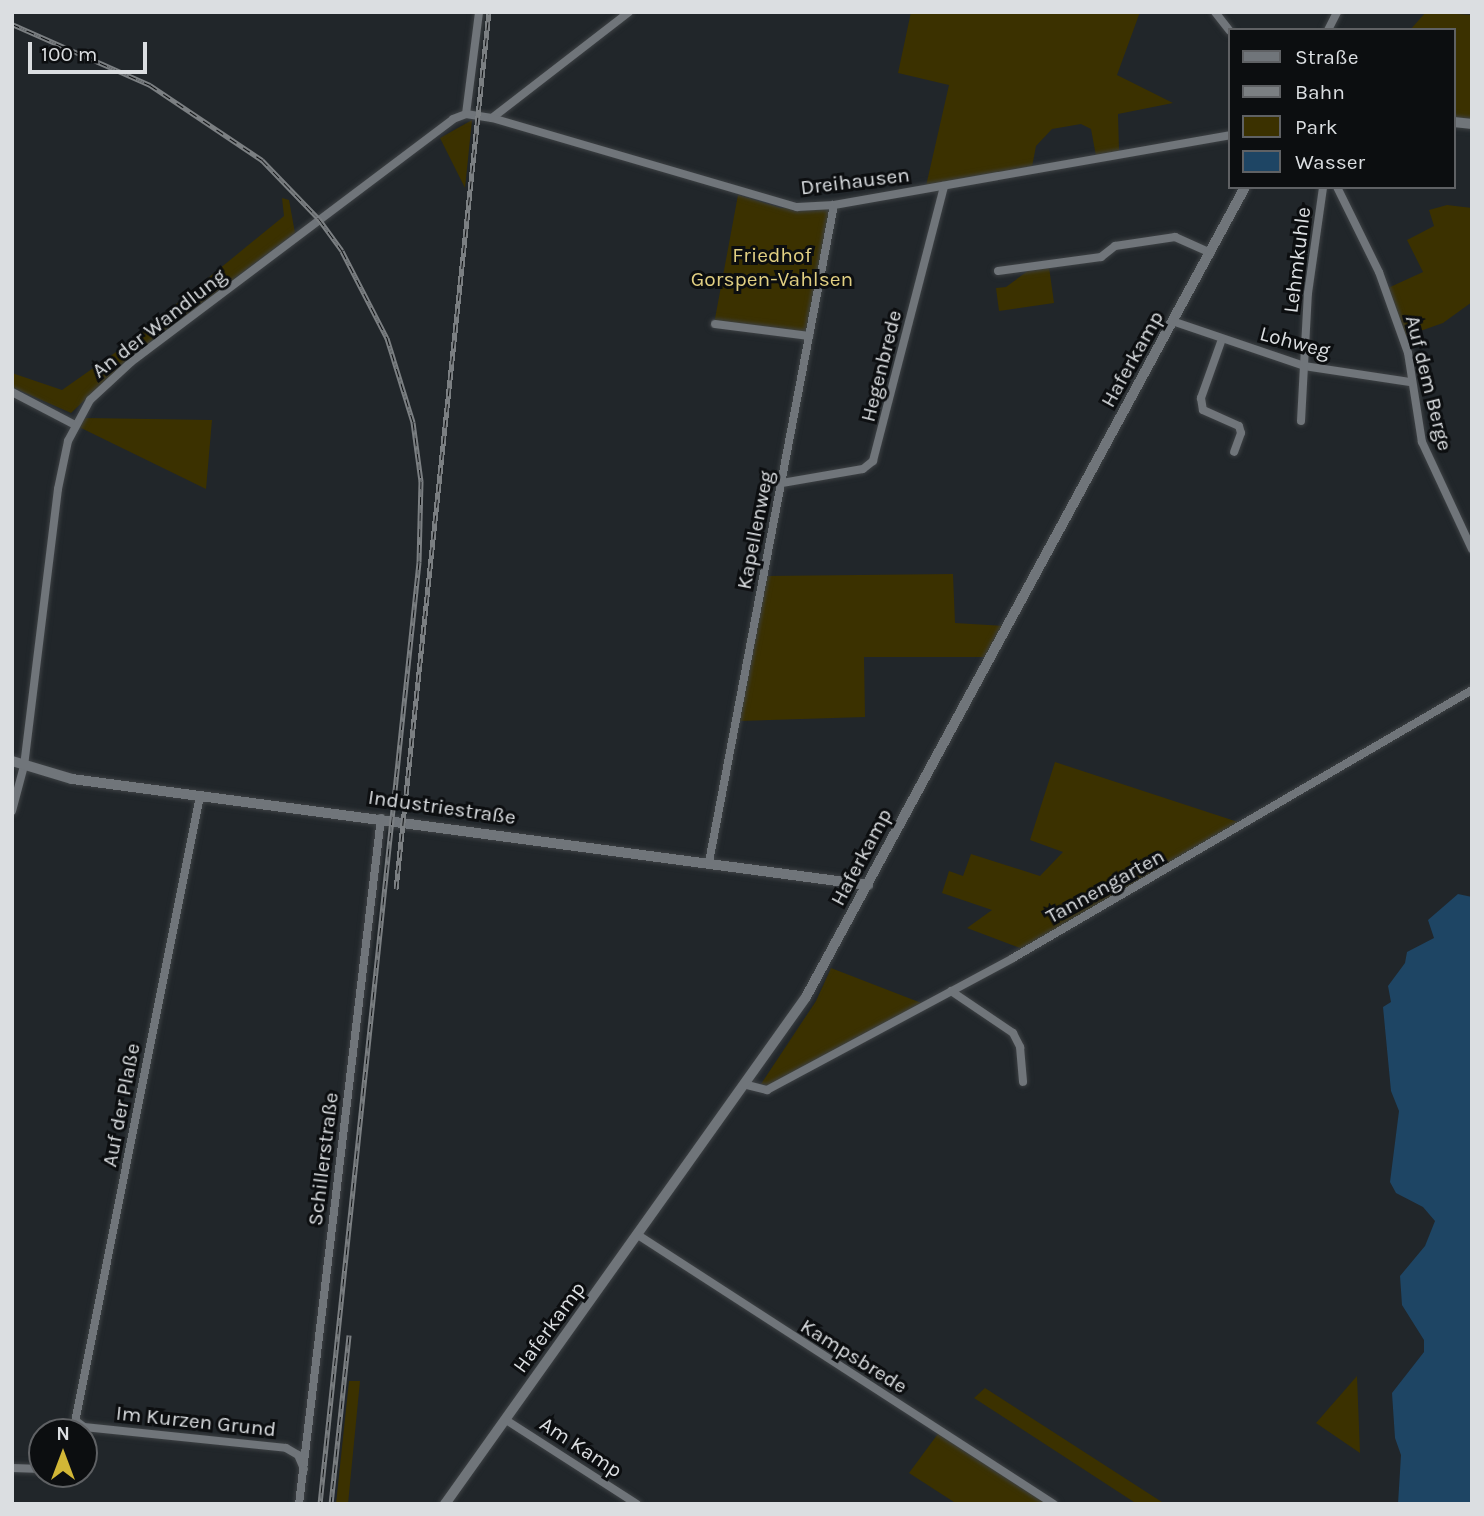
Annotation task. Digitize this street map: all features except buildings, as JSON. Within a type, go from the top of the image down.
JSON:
[{"type":"street","points":[[479,12],[466,114],[492,118],[629,12]]},
{"type":"street","points":[[1215,12],[1228,29]]},
{"type":"street","points":[[1329,28],[1337,12]]},
{"type":"street","name":"An der Wandlung","points":[[12,811],[24,766],[53,516],[75,425],[90,400],[131,362],[466,114]]},
{"type":"street","name":"Dreihausen","points":[[492,118],[783,206],[834,205],[1228,135]]},
{"type":"street","name":"Hegenbrede","points":[[782,483],[863,469],[873,461],[944,186]]},
{"type":"street","name":"Haferkamp","points":[[445,1504],[747,1085],[806,997],[869,886],[1029,582],[1175,322],[1244,189]]},
{"type":"street","name":"Lehmkuhle","points":[[1301,421],[1308,293],[1323,189]]},
{"type":"street","name":"Auf dem Berge","points":[[1338,189],[1379,272],[1408,353],[1410,382],[1422,442],[1472,548]]},
{"type":"street","name":"Kapellenweg","points":[[709,862],[834,205]]},
{"type":"street","points":[[998,271],[1101,257],[1115,246],[1175,237],[1211,253]]},
{"type":"street","name":"Lohweg","points":[[1175,322],[1304,366],[1410,382]]},
{"type":"street","points":[[715,324],[808,336]]},
{"type":"street","points":[[1222,339],[1201,398],[1203,410],[1239,426],[1241,433],[1234,452]]},
{"type":"street","points":[[12,392],[75,425]]},
{"type":"street","name":"Tannengarten","points":[[747,1085],[767,1090],[951,991],[1132,892],[1472,690]]},
{"type":"street","name":"Industriestraße","points":[[12,761],[72,779],[709,862],[869,886]]},
{"type":"street","name":"Auf der Plaße","points":[[77,1418],[200,796]]},
{"type":"street","name":"Schillerstraße","points":[[299,1504],[381,818]]},
{"type":"street","points":[[951,991],[1013,1033],[1020,1047],[1023,1082]]},
{"type":"street","name":"Kampsbrede","points":[[638,1235],[1054,1504]]},
{"type":"street","name":"Am Kamp","points":[[506,1420],[637,1504]]},
{"type":"street","name":"Im Kurzen Grund","points":[[98,1428],[286,1448],[298,1455],[304,1469]]},
{"type":"green space","points":[[911,12],[1140,12],[1117,75],[1173,103],[1118,114],[1119,151],[1096,156],[1091,129],[1081,124],[1052,129],[1036,146],[1032,167],[926,186],[949,85],[898,73]]},
{"type":"green space","points":[[1426,12],[1472,15],[1472,120],[1456,118],[1456,28],[1412,28]]},
{"type":"green space","points":[[472,120],[465,188],[440,138]]},
{"type":"green space","name":"Friedhof Gorspen-Vahlsen","points":[[738,195],[781,208],[831,207],[807,335],[714,324]]},
{"type":"green space","points":[[282,198],[289,200],[295,233],[130,357],[71,413],[12,387],[12,373],[62,390],[126,345],[284,216]]},
{"type":"green space","points":[[1447,205],[1472,208],[1472,302],[1443,323],[1406,336],[1388,288],[1423,272],[1407,240],[1434,226],[1429,210]]},
{"type":"green space","points":[[1049,267],[1054,303],[999,311],[996,288],[1006,287],[1029,270]]},
{"type":"green space","points":[[86,418],[212,420],[206,489],[75,425]]},
{"type":"green space","points":[[953,574],[955,623],[1005,626],[989,657],[864,657],[865,717],[738,721],[766,576]]},
{"type":"green space","points":[[1055,762],[1244,824],[1025,950],[967,928],[992,910],[942,893],[949,871],[963,876],[971,854],[1040,876],[1063,852],[1030,840]]},
{"type":"green space","points":[[831,968],[924,1004],[770,1086],[761,1084],[816,1001]]},
{"type":"green space","points":[[1357,1376],[1360,1453],[1316,1423]]},
{"type":"green space","points":[[349,1381],[360,1381],[348,1504],[336,1504]]},
{"type":"green space","points":[[985,1388],[1165,1504],[1137,1504],[974,1398]]},
{"type":"green space","points":[[940,1431],[1050,1504],[957,1504],[909,1473]]},
{"type":"water","points":[[1458,894],[1472,897],[1472,1504],[1398,1504],[1401,1455],[1395,1438],[1392,1393],[1424,1352],[1424,1340],[1402,1305],[1400,1276],[1425,1246],[1435,1221],[1423,1207],[1396,1193],[1390,1182],[1399,1111],[1391,1091],[1383,1007],[1391,1002],[1388,986],[1405,963],[1407,952],[1434,938],[1428,920]]},
{"type":"railway","points":[[396,889],[489,12]]},
{"type":"railway","points":[[12,24],[150,85],[262,160],[319,219],[342,251],[387,338],[413,422],[421,481],[419,562],[320,1504]]},
{"type":"railway","points":[[331,1504],[349,1335]]}]
